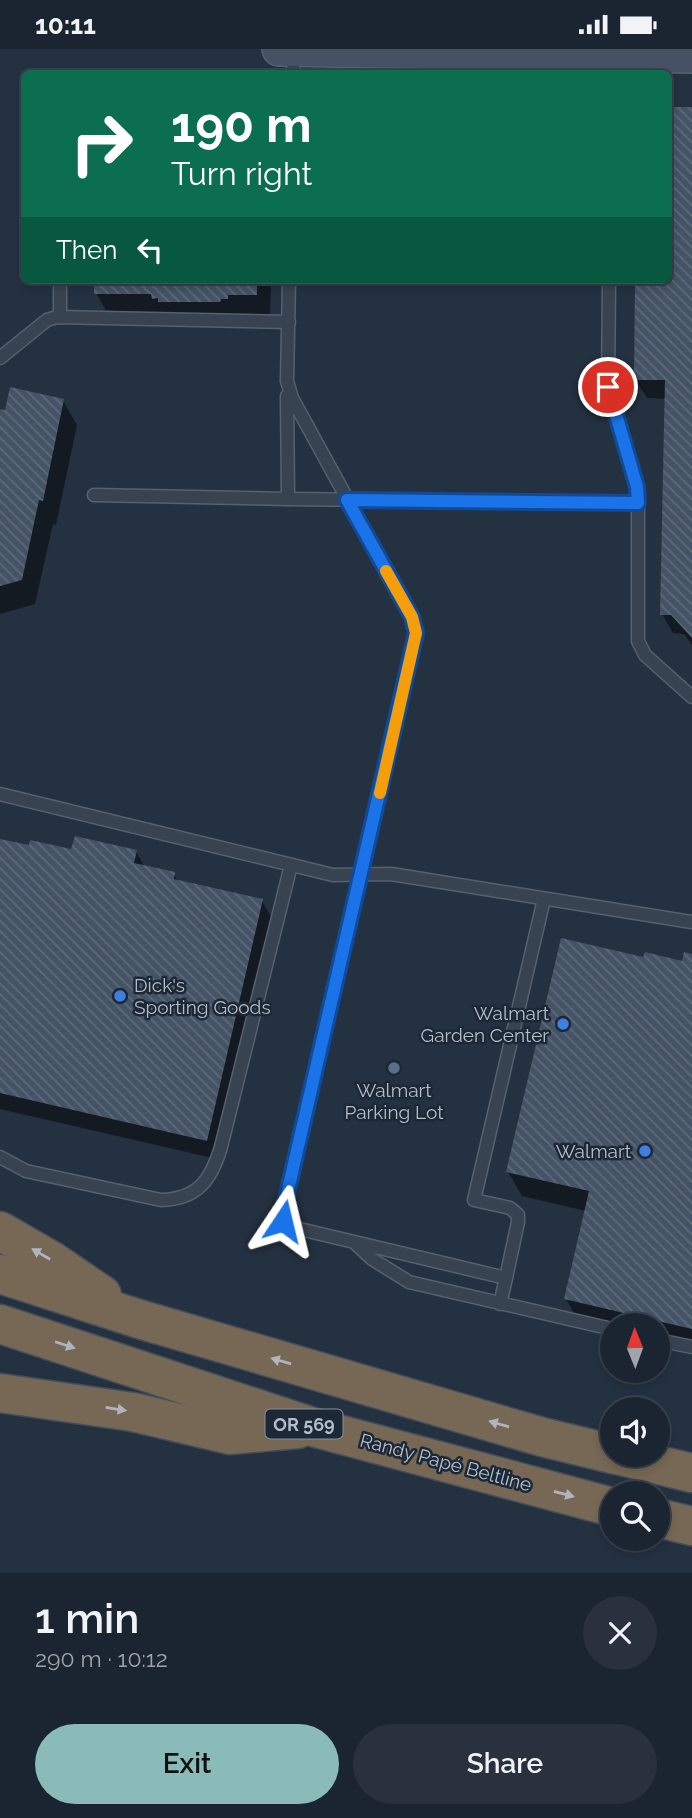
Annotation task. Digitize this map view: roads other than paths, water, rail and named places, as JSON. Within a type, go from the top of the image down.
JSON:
[{"type":"highway","points":[[0,1231],[52,1261],[139,1319]]},
{"type":"highway","points":[[0,1274],[139,1319],[541,1437],[600,1451]]},
{"type":"highway","name":"Randy Papé Beltline","points":[[0,1324],[316,1428],[600,1504]]},
{"type":"highway","points":[[0,1393],[133,1412],[229,1435],[316,1428]]},
{"type":"highway","points":[[667,1467],[692,1473]]},
{"type":"highway","points":[[670,1520],[692,1525]]},
{"type":"street","points":[[279,49],[612,60],[692,56]]},
{"type":"lane","points":[[293,70],[294,49]]},
{"type":"lane","points":[[60,284],[60,317]]},
{"type":"lane","points":[[288,499],[289,284]]},
{"type":"lane","points":[[609,284],[608,387],[637,487],[638,641],[645,655],[692,697]]},
{"type":"lane","points":[[0,358],[47,320],[60,317],[289,322]]},
{"type":"lane","points":[[287,381],[294,404],[412,617],[416,633],[282,1216],[286,1226],[506,1278]]},
{"type":"lane","points":[[94,495],[638,503]]},
{"type":"lane","points":[[0,794],[332,875],[391,874],[692,922]]},
{"type":"lane","points":[[0,1157],[26,1171],[161,1200],[182,1198],[203,1185],[215,1167],[221,1147],[291,865]]},
{"type":"lane","points":[[500,1304],[518,1215],[510,1208],[474,1200],[544,899]]},
{"type":"lane","points":[[355,1242],[372,1259],[409,1282],[600,1326]]},
{"type":"lane","points":[[670,1342],[692,1347]]},
{"type":"place","name":"Dick's Sporting Goods","points":[[120,996]]},
{"type":"place","name":"Walmart Garden Center","points":[[563,1024]]},
{"type":"place","name":"Walmart Parking Lot","points":[[394,1068]]},
{"type":"place","name":"Walmart","points":[[645,1151]]}]
